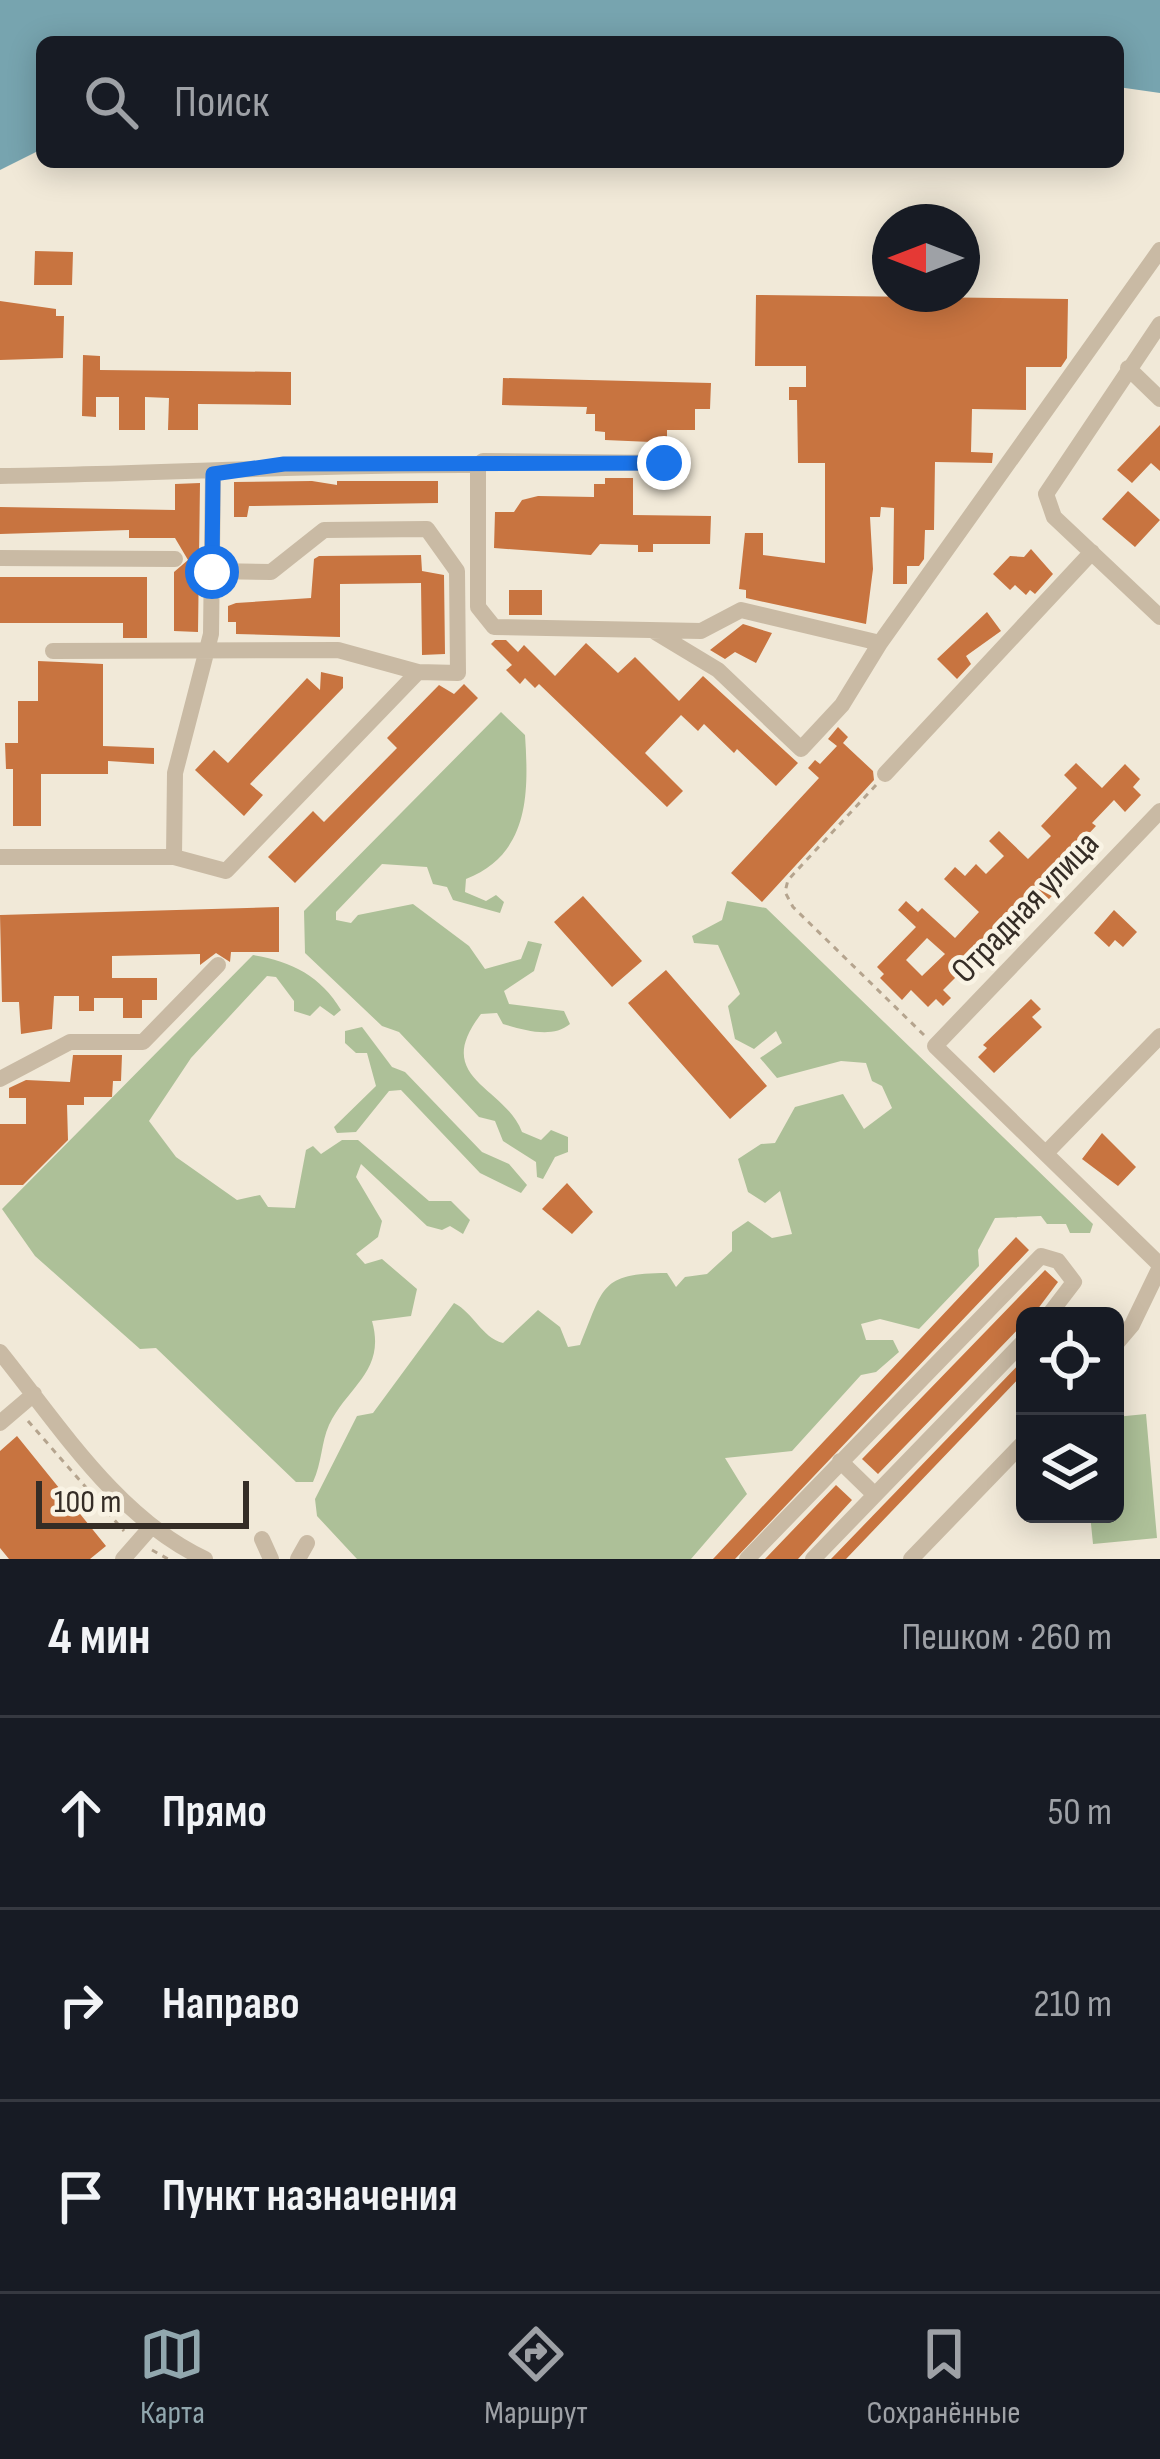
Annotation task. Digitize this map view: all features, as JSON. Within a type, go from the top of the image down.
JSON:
[{"type":"street","points":[[653,631],[718,670],[801,749],[842,705],[880,643],[1160,250]]},
{"type":"street","points":[[1160,324],[1046,494],[1054,517],[1160,617]]},
{"type":"street","points":[[1128,368],[1160,399]]},
{"type":"street","points":[[0,476],[213,474],[284,464],[664,463]]},
{"type":"street","points":[[478,465],[478,607],[484,620],[506,630],[701,631],[742,610],[880,643]]},
{"type":"street","points":[[174,857],[175,773],[207,650],[213,474]]},
{"type":"street","points":[[53,651],[338,650],[418,672],[458,673],[457,571],[427,529],[324,530],[271,572],[212,572]]},
{"type":"street","points":[[885,774],[1092,552]]},
{"type":"street","points":[[0,558],[175,559]]},
{"type":"street","points":[[0,857],[174,857],[226,871],[418,672]]},
{"type":"street","name":"Отрадная улица","points":[[935,1046],[1160,811]]},
{"type":"street","points":[[0,1079],[70,1042],[143,1042],[218,965]]},
{"type":"street","points":[[1046,1154],[1160,1036]]},
{"type":"street","points":[[935,1046],[1160,1266],[1124,1334]]},
{"type":"street","points":[[747,1559],[1040,1256],[1058,1261],[1074,1282],[1055,1307]]},
{"type":"street","points":[[813,1559],[1016,1349]]},
{"type":"street","points":[[0,1352],[104,1480],[152,1526],[205,1559]]},
{"type":"street","points":[[0,1423],[34,1394]]},
{"type":"street","points":[[911,1559],[1016,1450]]},
{"type":"street","points":[[840,1461],[875,1496]]},
{"type":"street","points":[[123,1559],[152,1526]]},
{"type":"street","points":[[262,1539],[271,1559]]},
{"type":"path","points":[[885,774],[788,880],[785,892],[793,907],[935,1046]]},
{"type":"green space","points":[[501,712],[525,735],[521,820],[502,854],[466,879],[465,892],[486,901],[496,895],[504,902],[500,913],[453,900],[447,887],[433,884],[427,867],[382,864],[336,912],[336,920],[351,923],[358,915],[413,904],[469,946],[485,969],[521,959],[528,941],[542,944],[534,971],[504,991],[509,1004],[564,1011],[570,1024],[538,1032],[503,1024],[497,1013],[481,1014],[464,1053],[467,1068],[513,1116],[522,1132],[541,1140],[551,1130],[568,1137],[568,1152],[555,1157],[543,1179],[537,1177],[536,1162],[503,1141],[495,1121],[479,1117],[399,1032],[382,1026],[305,953],[304,911]]},
{"type":"green space","points":[[727,901],[766,908],[1093,1224],[1090,1233],[1070,1233],[1066,1224],[1047,1224],[1041,1216],[995,1218],[978,1250],[979,1266],[919,1329],[880,1319],[861,1324],[866,1340],[893,1340],[899,1352],[876,1372],[861,1375],[792,1451],[725,1458],[747,1494],[691,1559],[357,1559],[317,1516],[315,1499],[357,1416],[373,1413],[454,1303],[503,1343],[538,1310],[560,1327],[568,1347],[580,1345],[600,1297],[616,1281],[667,1273],[676,1287],[685,1277],[707,1274],[732,1251],[732,1232],[748,1221],[772,1238],[792,1234],[780,1191],[765,1203],[748,1192],[738,1159],[761,1144],[775,1143],[795,1107],[843,1094],[864,1129],[892,1108],[882,1086],[872,1081],[866,1063],[841,1061],[777,1078],[760,1058],[782,1043],[776,1031],[754,1049],[735,1039],[728,1006],[740,994],[718,945],[694,943],[692,936],[722,920]]},
{"type":"green space","points":[[253,955],[304,972],[341,1010],[334,1016],[320,1006],[310,1016],[294,1011],[294,1001],[276,977],[267,976],[191,1058],[149,1121],[176,1157],[237,1200],[260,1195],[268,1207],[295,1208],[306,1150],[313,1146],[321,1154],[342,1140],[358,1140],[429,1201],[451,1201],[470,1220],[463,1234],[450,1226],[442,1230],[427,1226],[361,1164],[356,1177],[382,1221],[378,1237],[356,1254],[365,1264],[382,1259],[417,1289],[411,1316],[372,1321],[375,1338],[370,1365],[329,1425],[313,1482],[296,1482],[156,1348],[140,1349],[35,1256],[2,1209]]},
{"type":"green space","points":[[362,1027],[392,1067],[405,1072],[482,1152],[509,1164],[527,1185],[521,1193],[480,1173],[401,1090],[389,1091],[356,1132],[337,1133],[334,1127],[376,1086],[367,1053],[356,1053],[345,1043],[345,1031]]},
{"type":"green space","points":[[1146,1414],[1157,1538],[1093,1544],[1091,1523],[1124,1523],[1124,1416]]},
{"type":"water","points":[[0,0],[1160,0],[1160,93],[1124,88],[1124,36],[36,36],[36,152],[0,170]]},
{"type":"building","points":[[35,251],[73,252],[72,285],[34,285]]},
{"type":"building","points":[[756,295],[872,296],[872,312],[980,312],[980,298],[1068,299],[1067,358],[1061,367],[1026,367],[1026,410],[972,409],[971,452],[993,453],[992,463],[935,462],[934,530],[925,530],[924,559],[919,566],[907,566],[907,584],[893,584],[894,508],[881,507],[880,517],[870,517],[873,569],[866,624],[746,598],[746,590],[739,589],[745,533],[763,533],[763,555],[825,563],[825,463],[798,463],[797,400],[789,400],[789,387],[806,387],[806,366],[755,366]]},
{"type":"building","points":[[0,301],[56,309],[56,316],[64,316],[63,358],[0,360]]},
{"type":"building","points":[[83,355],[100,356],[100,370],[291,372],[291,405],[198,404],[198,430],[168,430],[169,398],[145,397],[145,430],[119,430],[119,397],[96,397],[96,417],[82,416]]},
{"type":"building","points":[[503,378],[711,383],[710,409],[695,409],[695,430],[667,430],[667,451],[651,450],[651,442],[605,440],[605,432],[595,431],[595,414],[586,414],[587,407],[502,405]]},
{"type":"building","points":[[1160,425],[1160,471],[1151,463],[1132,483],[1117,470]]},
{"type":"building","points":[[605,478],[633,478],[633,515],[711,516],[710,544],[653,544],[653,552],[638,552],[638,545],[600,544],[591,555],[494,548],[495,512],[514,512],[522,500],[538,496],[594,497],[594,484],[605,484]]},
{"type":"building","points":[[337,481],[438,481],[438,503],[249,506],[247,517],[234,517],[234,482],[337,485]]},
{"type":"building","points":[[200,483],[198,632],[174,631],[174,572],[188,560],[175,538],[129,538],[129,530],[0,534],[0,507],[175,510],[175,484]]},
{"type":"building","points":[[1128,491],[1160,520],[1135,547],[1102,519]]},
{"type":"building","points":[[1031,549],[1053,574],[1035,594],[1030,590],[1026,595],[1015,585],[1010,590],[993,574],[1010,556],[1024,557]]},
{"type":"building","points":[[421,555],[422,571],[444,575],[445,654],[422,655],[421,583],[340,584],[340,637],[236,634],[236,622],[228,622],[228,606],[236,603],[311,598],[314,559],[319,556]]},
{"type":"building","points":[[0,577],[147,577],[147,638],[123,638],[123,623],[0,623]]},
{"type":"building","points":[[509,590],[542,590],[542,615],[509,615]]},
{"type":"building","points":[[987,612],[1001,631],[966,656],[971,664],[957,679],[937,659]]},
{"type":"building","points":[[743,624],[772,633],[756,663],[735,652],[725,659],[710,650]]},
{"type":"building","points":[[506,640],[518,652],[524,645],[555,676],[586,643],[618,673],[635,657],[679,701],[703,676],[798,763],[776,786],[704,724],[698,731],[681,715],[645,753],[683,791],[667,807],[539,684],[535,688],[525,678],[520,684],[506,670],[512,665],[491,644]]},
{"type":"building","points":[[38,661],[103,664],[103,746],[154,748],[154,764],[108,761],[108,774],[41,774],[41,826],[13,826],[13,769],[6,769],[5,743],[18,743],[18,701],[38,701]]},
{"type":"building","points":[[321,672],[343,677],[343,688],[250,784],[263,795],[244,816],[195,770],[214,750],[228,763],[307,678],[320,690]]},
{"type":"building","points":[[464,684],[478,698],[295,883],[268,857],[313,811],[324,822],[397,748],[387,738],[439,685],[454,694]]},
{"type":"building","points":[[838,727],[848,737],[843,743],[873,771],[874,780],[762,902],[731,873],[819,778],[808,768],[815,760],[820,764],[837,746],[828,739]]},
{"type":"building","points":[[1076,763],[1102,788],[1125,764],[1140,779],[1133,787],[1141,795],[1125,812],[1114,800],[1092,823],[1096,826],[1063,861],[1069,878],[969,983],[959,974],[943,990],[951,998],[943,1006],[936,999],[928,1007],[911,990],[902,1000],[880,978],[884,974],[877,967],[916,927],[898,910],[906,901],[918,912],[922,908],[955,938],[979,912],[944,879],[955,867],[965,876],[976,864],[986,874],[1004,856],[989,841],[999,831],[1028,859],[1051,836],[1041,826],[1077,788],[1064,775]],"holes":[[[927,938],[945,954],[922,976],[906,960]]]},
{"type":"building","points":[[583,896],[642,961],[612,987],[554,922]]},
{"type":"building","points":[[279,907],[279,952],[231,952],[230,962],[216,953],[200,965],[200,954],[112,956],[112,978],[157,978],[157,1000],[142,1000],[142,1018],[123,1018],[123,998],[94,998],[94,1011],[79,1011],[79,996],[54,996],[52,1029],[21,1034],[19,1002],[2,1002],[0,915]]},
{"type":"building","points":[[1114,910],[1137,932],[1123,947],[1115,940],[1109,947],[1094,933]]},
{"type":"building","points":[[666,970],[767,1086],[730,1119],[628,1003]]},
{"type":"building","points":[[1031,999],[1041,1009],[1032,1017],[1042,1027],[994,1073],[978,1057],[987,1048],[983,1045]]},
{"type":"building","points":[[73,1055],[122,1055],[121,1081],[113,1081],[112,1097],[84,1097],[84,1105],[67,1105],[68,1140],[23,1185],[0,1185],[0,1124],[26,1124],[26,1098],[9,1098],[9,1088],[26,1080],[70,1082]]},
{"type":"building","points":[[1102,1133],[1136,1167],[1118,1186],[1082,1159]]},
{"type":"building","points":[[567,1183],[593,1212],[572,1234],[542,1209]]},
{"type":"building","points":[[1016,1237],[1029,1250],[735,1559],[713,1559]]},
{"type":"building","points":[[1045,1270],[1058,1282],[1039,1307],[1016,1307],[1016,1331],[878,1474],[862,1459]]},
{"type":"building","points":[[1016,1367],[1016,1381],[846,1559],[831,1559]]},
{"type":"building","points":[[17,1436],[106,1546],[90,1559],[9,1559],[0,1548],[0,1451]]},
{"type":"building","points":[[836,1485],[852,1500],[798,1559],[765,1559]]},
{"type":"route","points":[[212,572],[213,474],[284,464],[664,463]]}]
